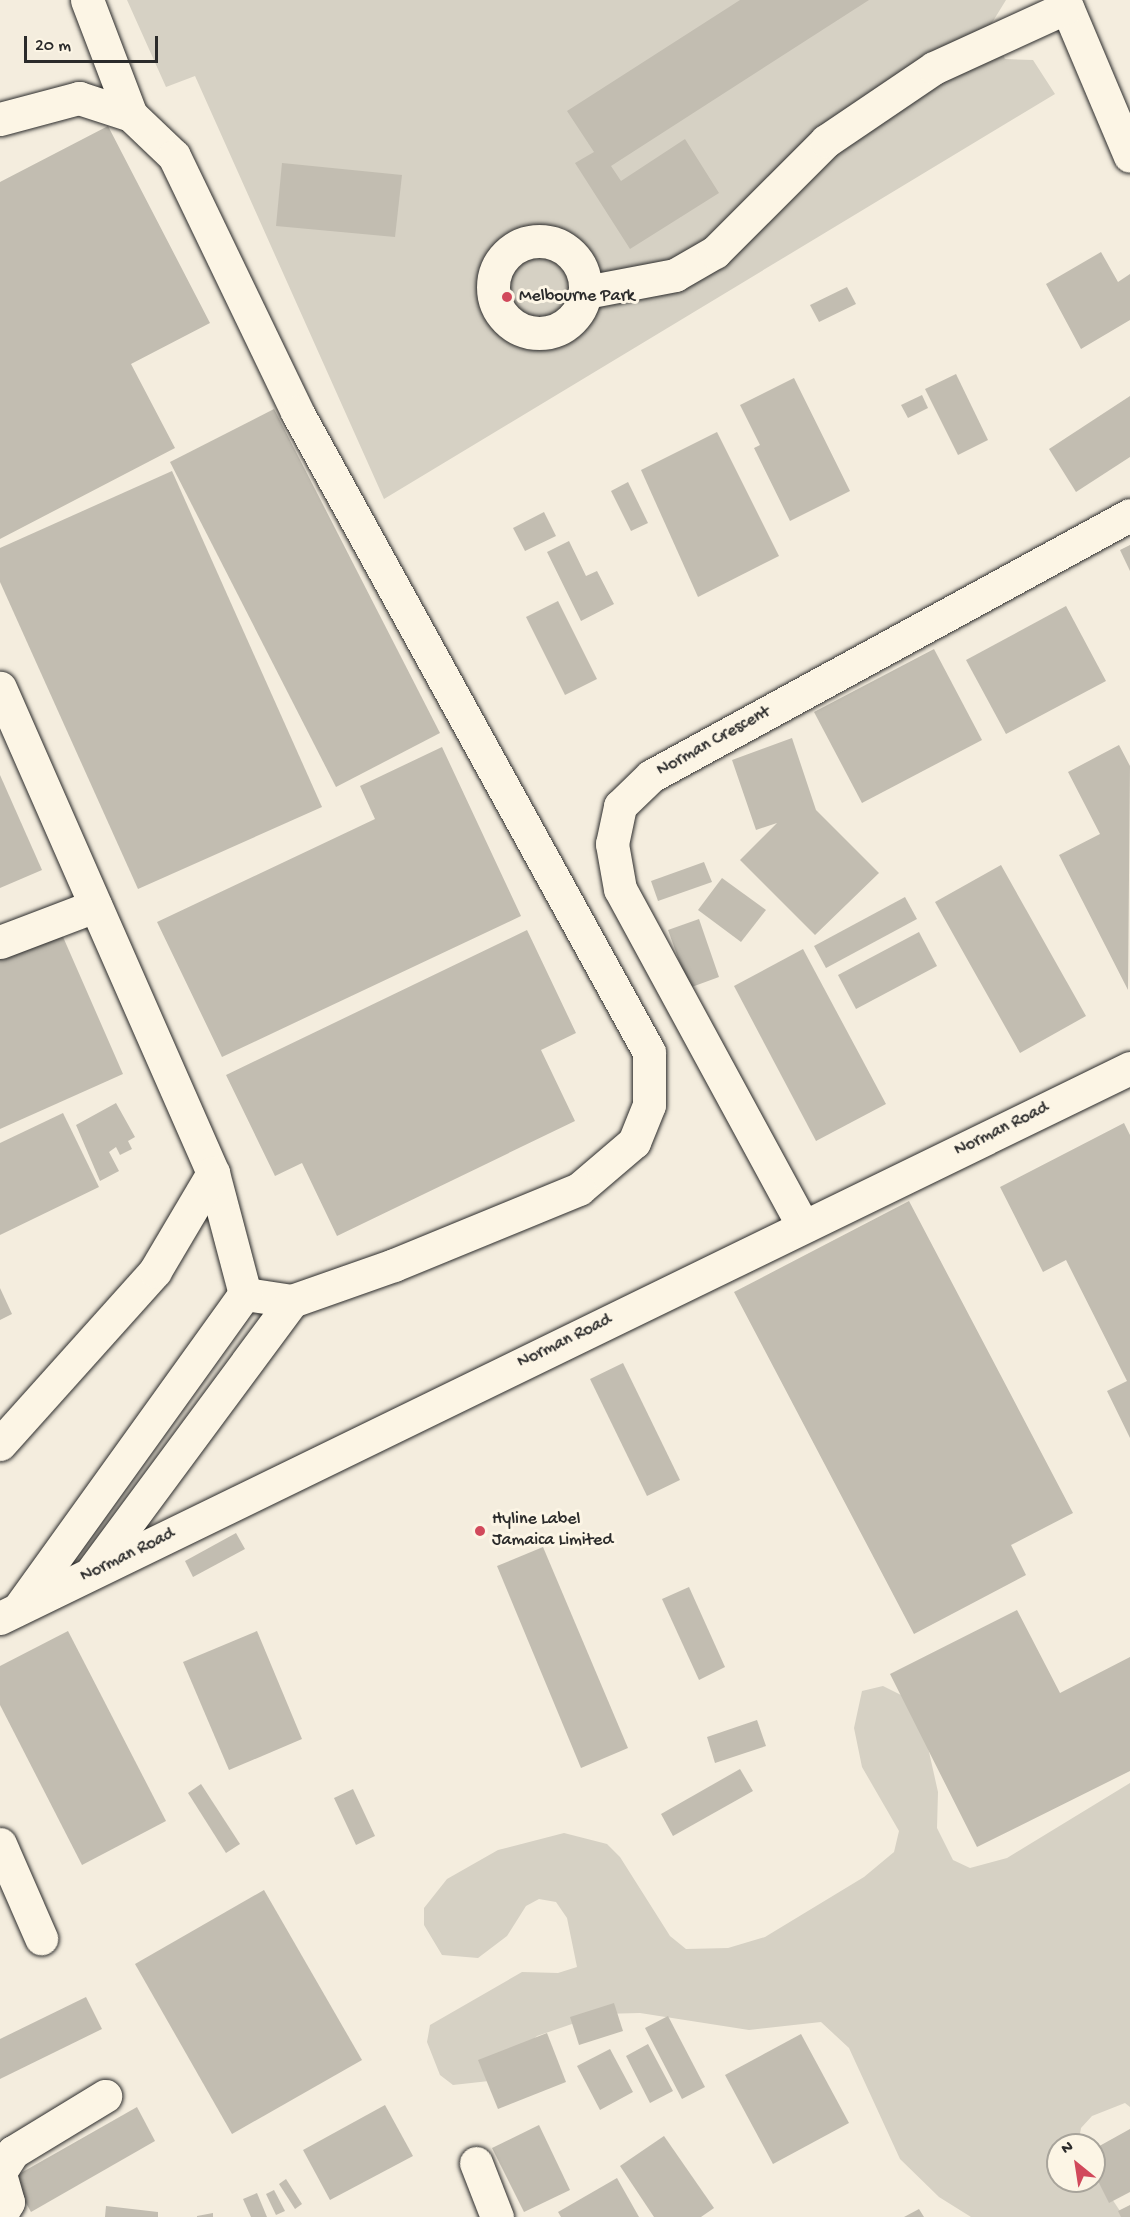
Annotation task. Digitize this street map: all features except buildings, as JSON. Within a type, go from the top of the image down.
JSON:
[{"type":"street","points":[[87,0],[131,115],[174,156],[297,412],[649,1052],[649,1105],[634,1142],[579,1189],[292,1301],[245,1294]]},
{"type":"street","points":[[586,292],[675,275],[715,252],[825,141],[934,68],[1065,3],[1130,156]]},
{"type":"street","points":[[0,118],[79,98],[131,115]]},
{"type":"street","name":"Norman Crescent","points":[[803,1226],[620,889],[612,844],[620,806],[651,776],[1130,515]]},
{"type":"street","points":[[0,688],[213,1173],[245,1294]]},
{"type":"street","points":[[0,942],[95,906]]},
{"type":"street","name":"Norman Road","points":[[8,1615],[1130,1068]]},
{"type":"street","points":[[0,1444],[155,1271],[213,1173]]},
{"type":"street","points":[[8,1615],[245,1294]]},
{"type":"street","points":[[90,1574],[292,1301]]},
{"type":"street","points":[[0,1844],[41,1938]]},
{"type":"street","points":[[0,2216],[8,2202],[0,2173],[13,2152],[105,2096]]},
{"type":"street","points":[[476,2163],[497,2217]]},
{"type":"shaded area","name":"Melbourne Park","points":[[127,0],[1006,0],[990,26],[1005,59],[1033,60],[1055,94],[384,499],[195,76],[166,87]]},
{"type":"shaded area","points":[[883,1686],[901,1695],[923,1725],[938,1792],[937,1828],[953,1860],[970,1868],[1007,1858],[1130,1783],[1130,2107],[1125,2103],[1092,2116],[1081,2128],[1080,2133],[1046,2133],[1046,2193],[1106,2193],[1106,2190],[1124,2217],[971,2217],[939,2197],[900,2159],[849,2048],[821,2022],[749,2030],[640,2013],[601,2014],[537,2036],[489,2081],[453,2085],[440,2075],[427,2042],[430,2025],[522,1972],[558,1973],[577,1967],[567,1918],[556,1902],[539,1899],[526,1906],[507,1936],[478,1958],[442,1955],[424,1925],[424,1908],[447,1879],[498,1850],[564,1833],[607,1844],[620,1857],[670,1936],[686,1949],[728,1948],[765,1937],[864,1877],[894,1852],[899,1831],[862,1767],[854,1728],[862,1691]]},
{"type":"place","name":"Melbourne Park","points":[[507,297]]},
{"type":"place","name":"Hyline Label Jamaica Limited","points":[[480,1531]]}]
